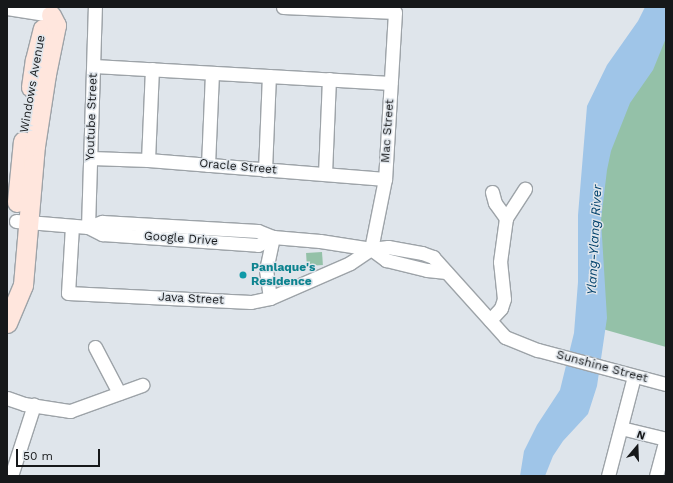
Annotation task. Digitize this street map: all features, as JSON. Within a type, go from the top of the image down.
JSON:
[{"type":"street","name":"Youtube Street","points":[[88,227],[95,7]]},
{"type":"street","name":"Mac Street","points":[[283,7],[395,12],[385,179],[371,249]]},
{"type":"street","points":[[7,8],[53,11]]},
{"type":"street","name":"Windows Avenue","points":[[10,314],[23,285],[21,221],[35,146],[46,74],[56,25],[53,11]]},
{"type":"street","points":[[94,66],[391,83]]},
{"type":"street","points":[[148,160],[152,69]]},
{"type":"street","points":[[208,165],[212,73]]},
{"type":"street","points":[[265,170],[269,76]]},
{"type":"street","points":[[325,174],[329,79]]},
{"type":"street","name":"Oracle Street","points":[[91,158],[148,160],[385,179]]},
{"type":"street","points":[[490,320],[501,308],[504,300],[500,262],[506,218],[525,188]]},
{"type":"street","points":[[492,192],[495,204],[506,218]]},
{"type":"street","name":"Google Drive","points":[[21,221],[88,227],[102,222],[110,222],[258,231],[273,237],[320,241],[371,249],[388,247],[422,253],[433,257],[446,272]]},
{"type":"street","name":"Java Street","points":[[72,226],[68,293],[251,302],[270,298],[350,263],[371,249]]},
{"type":"street","points":[[270,298],[266,270],[273,237]]},
{"type":"street","name":"Sunshine Street","points":[[446,272],[505,337],[538,350],[666,384]]},
{"type":"street","points":[[95,347],[119,393]]},
{"type":"street","points":[[608,476],[634,376]]},
{"type":"street","points":[[7,398],[34,405],[70,411],[142,385]]},
{"type":"street","points":[[11,476],[34,405]]},
{"type":"street","points":[[621,428],[666,439],[656,476]]},
{"type":"green space","points":[[666,7],[666,347],[592,326],[594,137]]},
{"type":"green space","points":[[322,252],[323,265],[307,266],[306,253]]},
{"type":"water","name":"Ylang-Ylang River","points":[[645,7],[666,7],[666,38],[653,70],[630,103],[611,151],[607,170],[601,220],[607,318],[597,386],[588,414],[563,441],[553,456],[545,476],[520,476],[524,451],[537,425],[560,390],[574,333],[578,282],[578,215],[587,106],[607,65],[638,21]]},
{"type":"place","name":"Panlaque's Residence","points":[[243,275]]}]
